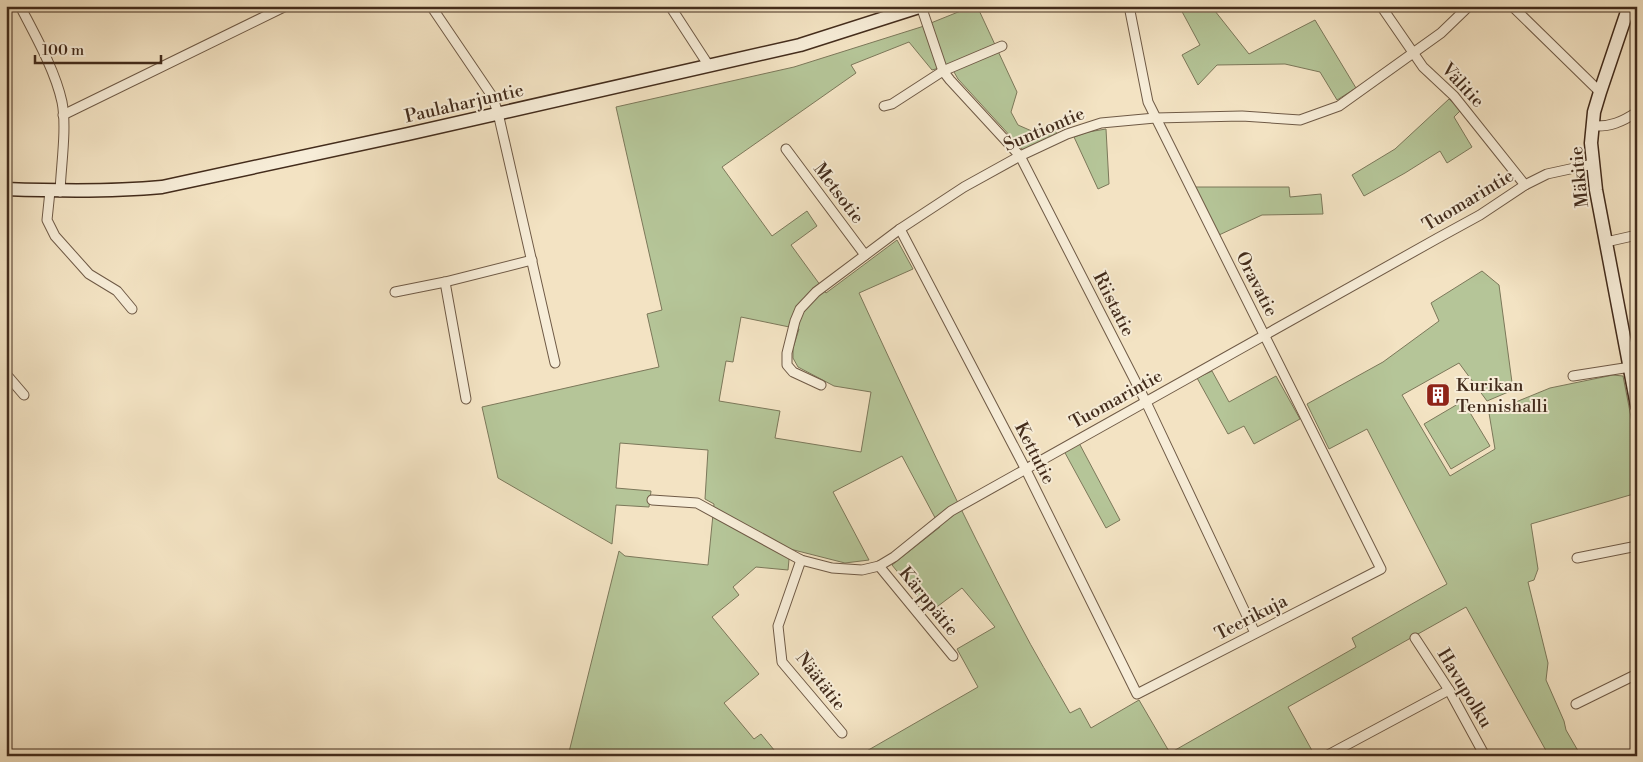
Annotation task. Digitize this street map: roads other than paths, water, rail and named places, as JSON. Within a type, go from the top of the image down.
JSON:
[{"type":"main road","name":"Paulaharjuntie","points":[[6,189],[125,191],[162,186],[408,134],[803,44],[922,6]]},
{"type":"main road","name":"Mäkitie","points":[[1629,6],[1594,112],[1592,164],[1606,242],[1633,367],[1637,406]]},
{"type":"street","points":[[20,6],[56,82],[62,102],[63,115],[55,191],[47,220],[55,236],[90,274],[117,291],[132,309]]},
{"type":"street","points":[[63,115],[286,6]]},
{"type":"street","points":[[431,6],[492,96],[498,113],[555,363]]},
{"type":"street","points":[[670,6],[709,66]]},
{"type":"street","name":"Riistatie","points":[[922,6],[943,71],[1020,156],[1146,402],[1255,633]]},
{"type":"street","name":"Oravatie","points":[[1129,6],[1148,102],[1155,118],[1381,569]]},
{"type":"street","name":"Välitie","points":[[1381,6],[1423,67],[1454,96],[1525,184]]},
{"type":"street","name":"Suntiontie","points":[[821,385],[793,372],[788,365],[787,353],[800,309],[816,292],[865,255],[964,187],[1020,156],[1067,134],[1101,123],[1155,118],[1242,116],[1300,120],[1339,106],[1442,33],[1469,6]]},
{"type":"street","points":[[1512,6],[1600,92]]},
{"type":"street","points":[[884,106],[892,104],[943,71],[1002,46]]},
{"type":"street","points":[[1593,126],[1604,127],[1614,125],[1637,112]]},
{"type":"street","name":"Metsotie","points":[[786,150],[865,255]]},
{"type":"street","name":"Tuomarintie","points":[[652,500],[697,503],[801,560],[832,568],[862,570],[879,566],[894,557],[951,511],[1471,219],[1525,184],[1547,174],[1592,164]]},
{"type":"street","name":"Kettutie","points":[[900,230],[1025,468],[1137,694]]},
{"type":"street","points":[[1606,242],[1637,235]]},
{"type":"street","points":[[395,292],[445,282],[532,260]]},
{"type":"street","points":[[445,282],[466,399]]},
{"type":"street","points":[[1572,376],[1633,367]]},
{"type":"street","points":[[6,374],[24,395]]},
{"type":"street","points":[[1577,558],[1637,546]]},
{"type":"street","name":"Näätätie","points":[[801,560],[778,626],[782,662],[842,733]]},
{"type":"street","name":"Kärppätie","points":[[879,566],[953,656]]},
{"type":"street","name":"Teerikuja","points":[[1137,694],[1381,569]]},
{"type":"street","name":"Havupolku","points":[[1415,638],[1449,690],[1486,756]]},
{"type":"street","points":[[1576,704],[1637,674]]},
{"type":"street","points":[[1326,756],[1449,690]]},
{"type":"place","name":"Kurikan Tennishalli","points":[[1438,395]]}]
